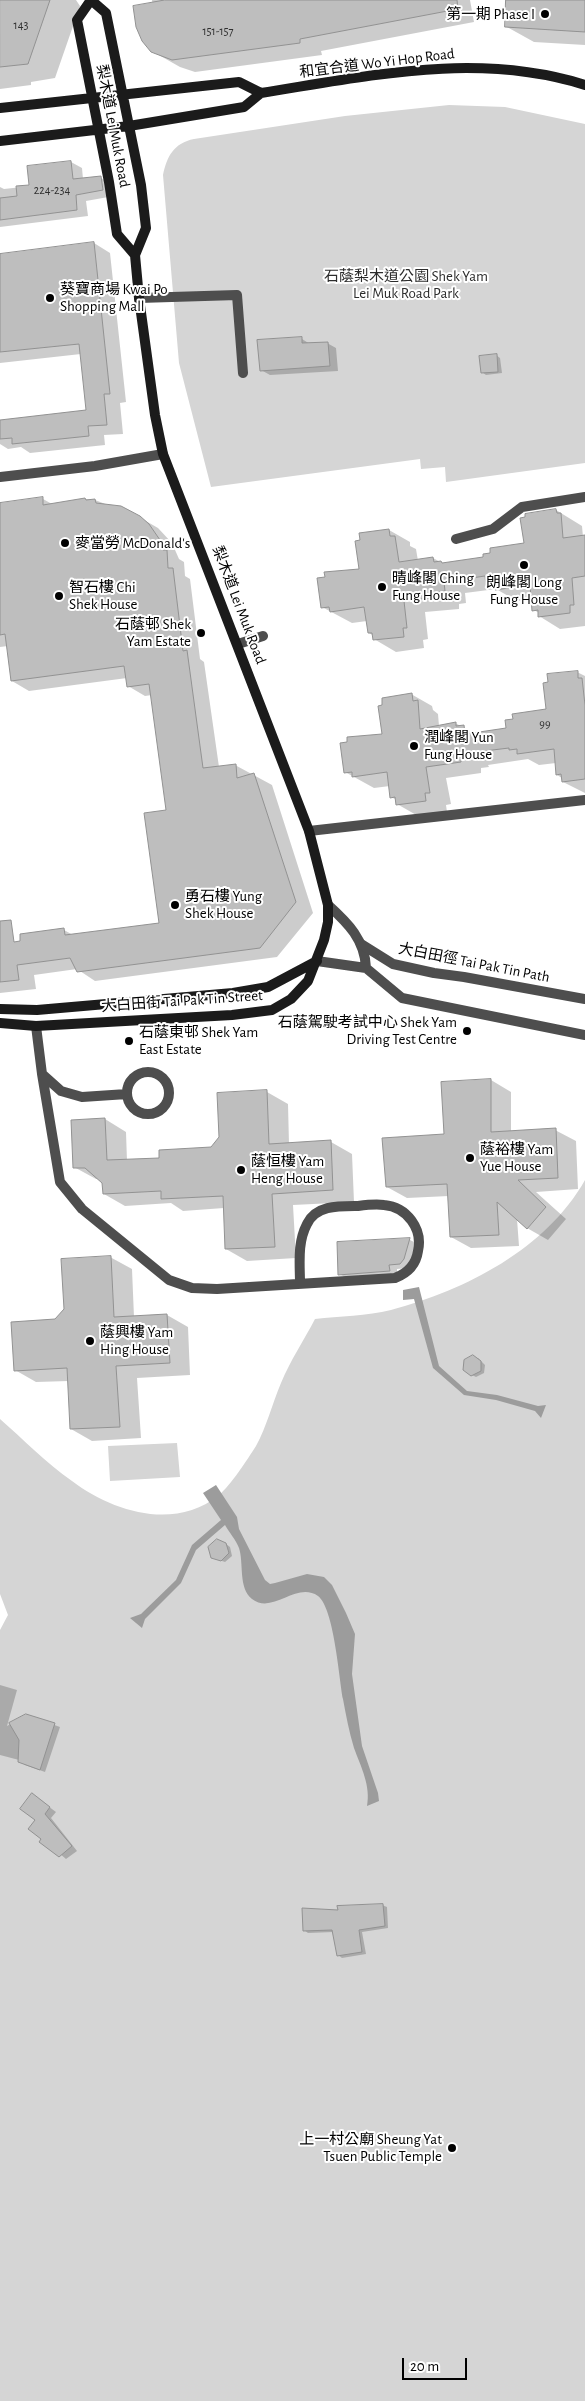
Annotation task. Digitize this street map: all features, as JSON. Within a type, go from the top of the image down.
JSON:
[{"type":"street","name":"梨木道 Lei Muk Road","points":[[135,254],[117,234],[99,130],[91,97],[78,20],[91,0],[106,13],[129,126],[146,228],[135,254],[154,415],[163,454],[310,831],[328,905],[328,922],[317,961]]},
{"type":"street","name":"和宜合道 Wo Yi Hop Road","points":[[0,141],[129,126],[244,107],[261,93],[370,75],[428,68],[470,66],[516,70],[558,76],[585,85]]},
{"type":"street","points":[[0,108],[239,82],[261,93]]},
{"type":"street","points":[[139,298],[238,295],[243,373]]},
{"type":"street","points":[[0,477],[95,466],[163,454]]},
{"type":"street","points":[[456,539],[494,529],[522,507],[585,497]]},
{"type":"street","points":[[238,644],[263,636]]},
{"type":"street","points":[[310,831],[585,800]]},
{"type":"street","name":"大白田徑 Tai Pak Tin Path","points":[[328,905],[350,925],[361,944],[366,968]]},
{"type":"street","name":"大白田徑 Tai Pak Tin Path","points":[[361,944],[394,964],[434,973],[464,976],[585,999]]},
{"type":"street","points":[[317,961],[366,968],[402,998],[585,1036]]},
{"type":"street","name":"大白田街 Tai Pak Tin Street","points":[[0,1010],[37,1010],[233,993],[268,987],[317,961]]},
{"type":"street","name":"大白田街 Tai Pak Tin Street","points":[[0,1023],[36,1026],[232,1015],[272,1010],[291,999],[308,981],[317,961]]},
{"type":"street","points":[[36,1026],[60,1182],[82,1209],[169,1280],[192,1288],[217,1290],[395,1278],[406,1274],[413,1266],[420,1243],[417,1230],[411,1218],[400,1210],[385,1204],[332,1206],[316,1213],[308,1222],[300,1239],[300,1284]]},
{"type":"street","points":[[147,1072],[162,1077],[169,1092],[164,1106],[150,1114],[134,1108],[127,1094],[133,1079],[147,1072]]},
{"type":"street","points":[[42,1074],[60,1091],[82,1096],[127,1094]]},
{"type":"green space","name":"石蔭梨木道公園 Shek Yam Lei Muk Road Park","points":[[449,105],[505,107],[585,124],[585,463],[446,482],[445,467],[421,469],[420,459],[211,487],[179,363],[163,175],[172,151],[181,144],[194,139],[345,116]]},
{"type":"green space","points":[[585,1180],[585,2401],[0,2401],[0,1630],[8,1615],[0,1594],[0,1419],[62,1474],[88,1492],[106,1501],[125,1509],[164,1515],[202,1506],[224,1491],[256,1446],[285,1375],[315,1319],[363,1315],[391,1310],[419,1302],[475,1278],[502,1263],[549,1227],[569,1205]]},
{"type":"green space","points":[[177,1443],[180,1477],[110,1481],[108,1446]]},
{"type":"shaded area","points":[[419,1287],[439,1366],[467,1391],[497,1395],[538,1406],[546,1405],[541,1418],[535,1411],[496,1400],[464,1395],[433,1368],[414,1299],[403,1300],[403,1290]]},
{"type":"shaded area","points":[[216,1485],[237,1517],[239,1529],[265,1580],[270,1584],[307,1574],[324,1577],[332,1585],[355,1634],[352,1674],[362,1746],[379,1801],[367,1806],[368,1791],[349,1730],[332,1628],[324,1603],[318,1596],[310,1592],[301,1592],[268,1603],[260,1603],[252,1599],[245,1589],[243,1582],[239,1548],[225,1525],[196,1550],[181,1583],[145,1619],[142,1628],[130,1618],[141,1614],[176,1580],[192,1545],[221,1520],[203,1493]]},
{"type":"building","points":[[0,0],[50,0],[28,64],[0,67]]},
{"type":"building","points":[[165,0],[457,0],[458,9],[300,39],[300,43],[172,60],[151,52],[142,41],[136,27],[133,6]]},
{"type":"building","name":"第一期 Phase I","points":[[506,0],[585,0],[585,32],[505,27]]},
{"type":"building","points":[[71,161],[73,179],[101,176],[103,190],[76,195],[77,210],[0,220],[0,198],[17,196],[16,186],[29,185],[27,166]]},
{"type":"building","name":"葵寶商場 Kwai Po Shopping Mall","points":[[94,242],[110,394],[104,394],[107,425],[88,426],[89,436],[12,444],[12,438],[0,439],[0,420],[86,410],[79,344],[0,352],[0,254]]},
{"type":"building","points":[[302,337],[302,343],[328,342],[330,366],[260,371],[257,340]]},
{"type":"building","points":[[497,354],[498,372],[481,373],[479,356]]},
{"type":"building","points":[[43,497],[43,505],[85,498],[86,500],[95,499],[96,503],[121,506],[140,516],[149,524],[160,540],[163,550],[167,550],[168,568],[173,568],[183,651],[187,650],[203,768],[236,764],[237,778],[254,773],[296,902],[260,948],[77,972],[70,958],[17,965],[19,980],[0,982],[0,921],[11,920],[14,942],[20,941],[20,934],[64,928],[65,935],[159,923],[144,813],[166,810],[149,684],[127,687],[124,666],[11,681],[5,634],[0,635],[0,503]]},
{"type":"building","points":[[556,509],[557,513],[561,513],[563,538],[585,535],[585,576],[572,578],[574,605],[570,605],[570,613],[538,617],[538,610],[532,611],[530,585],[495,590],[495,584],[486,585],[485,576],[444,582],[445,591],[438,592],[439,597],[404,601],[407,628],[403,628],[404,637],[373,640],[372,633],[368,633],[364,607],[330,612],[329,607],[321,608],[317,578],[325,577],[324,572],[359,569],[355,541],[360,540],[359,533],[389,529],[390,536],[395,536],[399,562],[433,557],[434,562],[441,561],[442,563],[483,557],[483,554],[490,553],[490,548],[524,543],[520,518],[525,517],[525,514]]},
{"type":"building","points":[[578,671],[578,678],[582,678],[585,705],[585,779],[562,782],[561,774],[556,775],[554,749],[517,754],[517,749],[509,750],[509,748],[468,753],[469,756],[461,757],[461,762],[426,767],[430,793],[425,793],[426,801],[396,805],[395,797],[390,798],[387,772],[352,777],[352,772],[344,773],[340,743],[347,742],[347,737],[382,734],[378,706],[382,705],[382,698],[412,693],[413,701],[418,700],[420,729],[456,722],[456,726],[464,725],[465,734],[506,728],[505,720],[513,719],[512,714],[546,709],[543,683],[548,682],[547,674]]},
{"type":"building","name":"蔭裕樓 Yam Yue House","points":[[491,1079],[491,1132],[556,1128],[558,1178],[518,1180],[546,1207],[527,1229],[497,1202],[499,1235],[450,1237],[447,1184],[386,1187],[382,1138],[444,1134],[441,1082]]},
{"type":"building","name":"蔭恒樓 Yam Heng House","points":[[267,1090],[269,1144],[331,1140],[333,1190],[272,1194],[275,1247],[225,1249],[223,1196],[161,1199],[161,1191],[103,1194],[102,1183],[85,1168],[73,1168],[71,1120],[105,1118],[107,1160],[159,1158],[159,1150],[211,1147],[219,1137],[217,1093]]},
{"type":"building","points":[[410,1238],[404,1259],[400,1264],[389,1265],[390,1271],[338,1275],[337,1242]]},
{"type":"building","name":"蔭興樓 Yam Hing House","points":[[111,1256],[114,1317],[167,1314],[170,1363],[116,1366],[120,1427],[70,1429],[67,1368],[14,1371],[11,1322],[55,1319],[64,1309],[61,1259]]},
{"type":"building","points":[[473,1355],[481,1361],[481,1371],[471,1376],[463,1370],[464,1360]]},
{"type":"building","points":[[217,1539],[226,1543],[229,1553],[221,1561],[211,1558],[208,1547]]},
{"type":"building","points":[[26,1714],[55,1723],[40,1770],[18,1762],[19,1740],[9,1723]]},
{"type":"building","points":[[32,1793],[50,1807],[45,1814],[72,1846],[59,1857],[39,1842],[41,1839],[28,1829],[35,1820],[20,1809]]},
{"type":"building","points":[[383,1904],[385,1926],[359,1930],[362,1952],[337,1956],[332,1930],[303,1931],[302,1908],[338,1910],[337,1906]]},
{"type":"place","name":"第一期 Phase I","points":[[545,14]]},
{"type":"place","name":"葵寶商場 Kwai Po Shopping Mall","points":[[50,298]]},
{"type":"place","name":"麥當勞 McDonald's","points":[[65,543]]},
{"type":"place","name":"朗峰閣 Long Fung House","points":[[524,565]]},
{"type":"place","name":"晴峰閣 Ching Fung House","points":[[382,587]]},
{"type":"place","name":"智石樓 Chi Shek House","points":[[59,596]]},
{"type":"place","name":"石蔭邨 Shek Yam Estate","points":[[201,633]]},
{"type":"place","name":"潤峰閣 Yun Fung House","points":[[414,746]]},
{"type":"place","name":"勇石樓 Yung Shek House","points":[[175,905]]},
{"type":"place","name":"石蔭駕駛考試中心 Shek Yam Driving Test Centre","points":[[467,1031]]},
{"type":"place","name":"石蔭東邨 Shek Yam East Estate","points":[[129,1041]]},
{"type":"place","name":"蔭裕樓 Yam Yue House","points":[[470,1158]]},
{"type":"place","name":"蔭恒樓 Yam Heng House","points":[[241,1170]]},
{"type":"place","name":"蔭興樓 Yam Hing House","points":[[90,1341]]},
{"type":"place","name":"上一村公廟 Sheung Yat Tsuen Public Temple","points":[[452,2148]]}]
